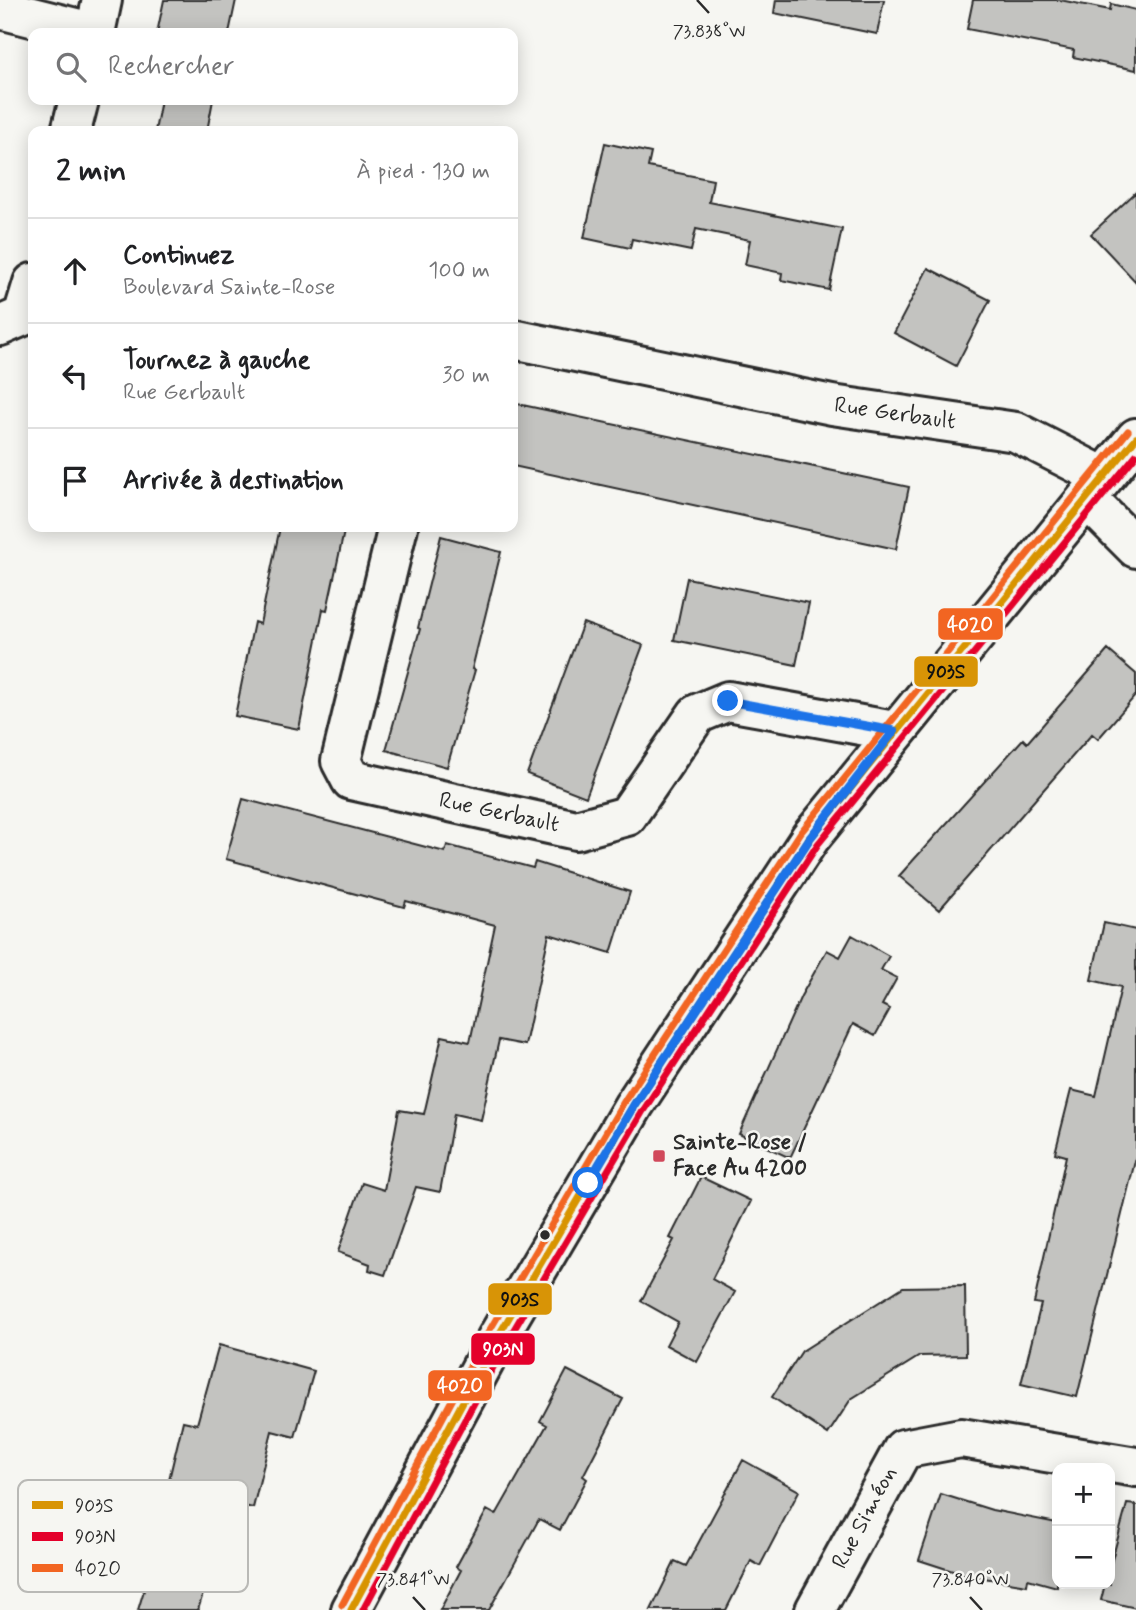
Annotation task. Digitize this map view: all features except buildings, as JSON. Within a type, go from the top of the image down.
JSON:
[{"type":"street","points":[[96,28],[102,0]]},
{"type":"street","points":[[0,9],[75,28]]},
{"type":"street","points":[[72,126],[78,105]]},
{"type":"street","name":"Rue Gerbault","points":[[518,340],[832,405],[1016,432],[1095,488],[1136,548]]},
{"type":"street","points":[[351,1610],[497,1338],[634,1105],[810,838],[894,731],[1136,438]]},
{"type":"street","name":"Rue Gerbault","points":[[397,532],[341,761],[351,780],[576,830],[627,816],[697,715],[728,701],[894,731]]},
{"type":"street","name":"Rue Siméon","points":[[815,1610],[903,1449],[961,1438],[1136,1467]]},
{"type":"transit line","name":"402O","points":[[342,1605],[488,1333],[625,1100],[801,832],[1128,431]]},
{"type":"transit line","name":"903S","points":[[351,1610],[497,1338],[634,1105],[810,838],[1136,438]]},
{"type":"transit line","name":"903N","points":[[363,1610],[506,1343],[643,1111],[818,844],[1136,455]]},
{"type":"place","name":"Sainte-Rose / Face Au 4200","points":[[659,1156]]},
{"type":"route","points":[[588,1183],[634,1105],[810,838],[894,731],[728,701]]}]
